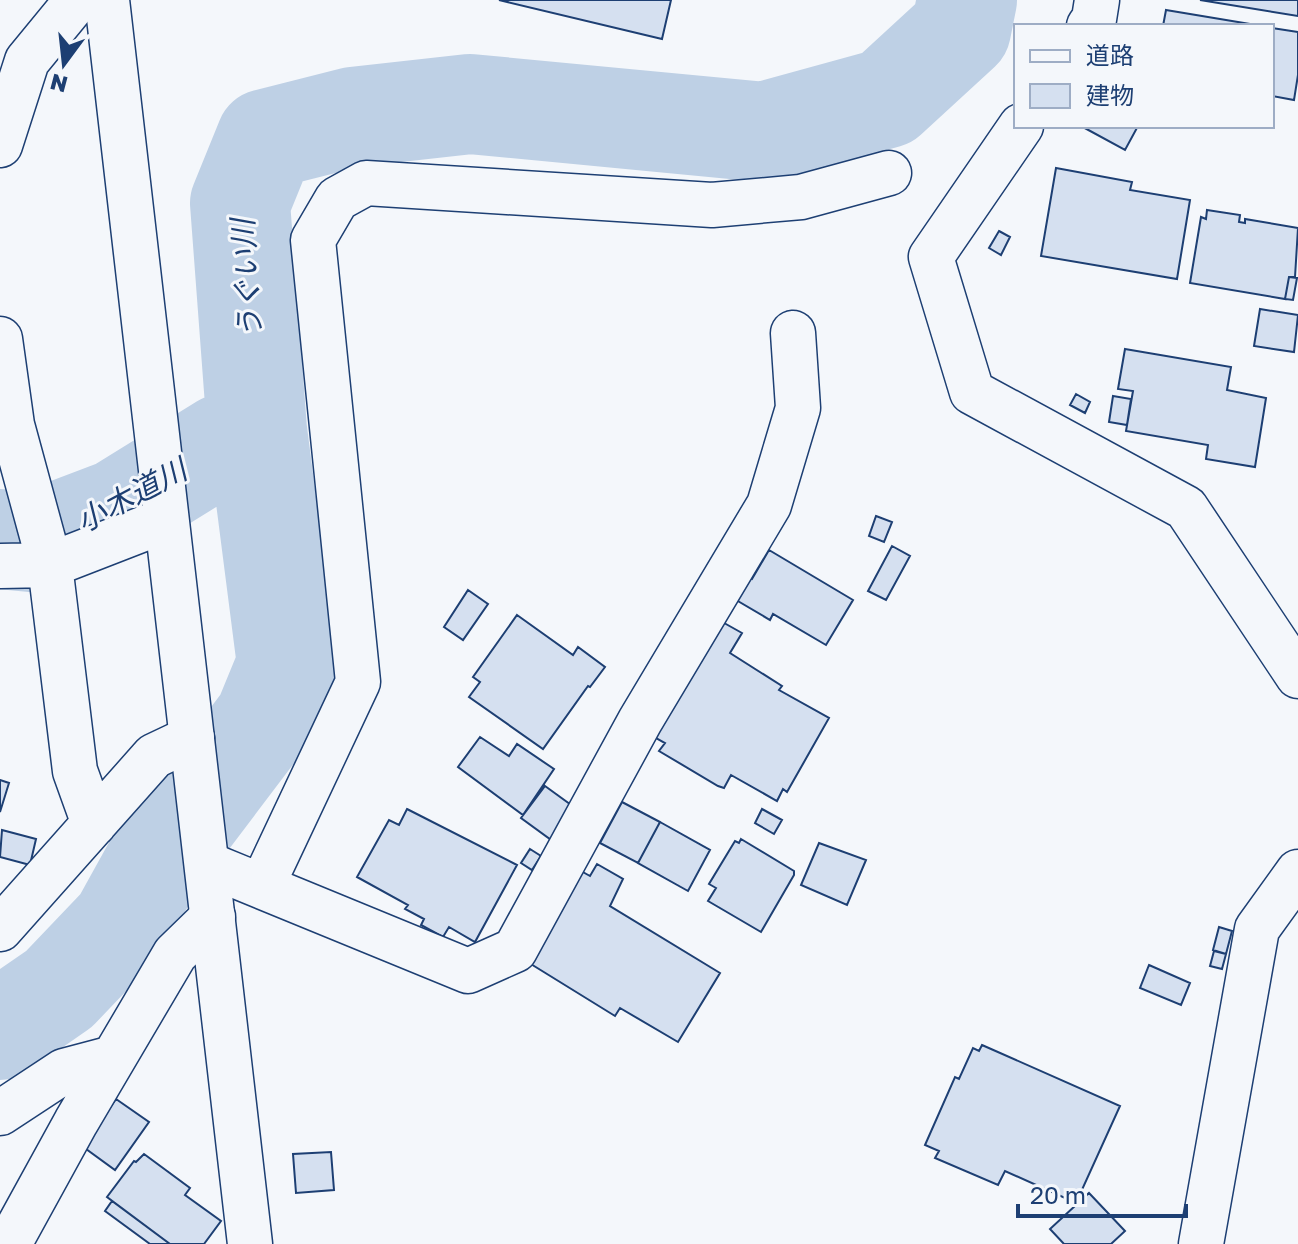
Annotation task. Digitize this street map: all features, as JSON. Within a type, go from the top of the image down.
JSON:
[{"type":"street","points":[[0,145],[27,61],[77,0]]},
{"type":"street","points":[[107,0],[250,1244]]},
{"type":"street","points":[[1090,24],[1097,0]]},
{"type":"street","points":[[1020,128],[931,257],[972,392],[1186,508],[1298,676]]},
{"type":"street","points":[[262,886],[358,682],[313,240],[337,199],[366,183],[712,205],[801,197],[889,173]]},
{"type":"street","points":[[207,864],[468,971],[515,950],[640,721],[769,505],[798,408],[793,333]]},
{"type":"street","points":[[0,339],[12,425],[50,565],[75,771],[94,824]]},
{"type":"street","points":[[0,566],[50,565],[166,517]]},
{"type":"street","points":[[0,929],[154,756],[192,740]]},
{"type":"street","points":[[1201,1244],[1257,929],[1298,872]]},
{"type":"street","points":[[9,1244],[175,954],[213,917]]},
{"type":"street","points":[[0,1113],[64,1071],[113,1058]]},
{"type":"building","points":[[499,0],[671,0],[662,39]]},
{"type":"building","points":[[1200,0],[1298,0],[1298,16]]},
{"type":"building","points":[[1166,10],[1250,24],[1163,24]]},
{"type":"building","points":[[1274,28],[1298,32],[1298,75],[1294,100],[1274,96]]},
{"type":"building","points":[[1085,128],[1137,128],[1125,150]]},
{"type":"building","points":[[1056,168],[1132,182],[1130,190],[1190,200],[1177,279],[1041,256]]},
{"type":"building","points":[[1207,210],[1240,215],[1239,222],[1245,223],[1245,219],[1298,228],[1295,277],[1289,277],[1285,299],[1190,283],[1201,217],[1206,219]]},
{"type":"building","points":[[999,231],[1010,237],[1001,255],[989,248]]},
{"type":"building","points":[[1289,277],[1297,278],[1293,300],[1285,299]]},
{"type":"building","points":[[1260,309],[1298,315],[1294,352],[1254,346]]},
{"type":"building","points":[[1125,349],[1231,367],[1227,390],[1266,398],[1255,467],[1206,459],[1208,445],[1126,431],[1133,391],[1118,389]]},
{"type":"building","points":[[1076,394],[1090,402],[1085,413],[1070,405]]},
{"type":"building","points":[[1113,396],[1131,399],[1127,425],[1109,422]]},
{"type":"building","points":[[876,516],[892,522],[884,542],[869,536]]},
{"type":"building","points":[[892,546],[910,556],[886,600],[868,591]]},
{"type":"building","points":[[769,550],[853,600],[826,645],[773,614],[770,620],[731,597],[745,575],[752,579]]},
{"type":"building","points":[[468,590],[488,604],[463,640],[444,627]]},
{"type":"building","points":[[517,615],[573,655],[578,647],[605,667],[543,749],[469,697],[480,682],[473,677]]},
{"type":"building","points":[[717,619],[742,633],[730,653],[782,686],[779,690],[829,718],[787,792],[783,789],[777,801],[731,775],[724,788],[718,786],[659,751],[665,743],[645,732]]},
{"type":"building","points":[[480,737],[509,756],[517,744],[554,769],[523,815],[458,767]]},
{"type":"building","points":[[0,780],[9,783],[0,812]]},
{"type":"building","points":[[545,786],[578,810],[554,842],[521,818]]},
{"type":"building","points":[[622,802],[660,822],[638,863],[600,843]]},
{"type":"building","points":[[407,809],[517,865],[475,942],[449,927],[443,937],[421,925],[424,919],[405,909],[408,905],[357,877],[389,820],[399,825]]},
{"type":"building","points":[[762,809],[782,820],[774,834],[755,823]]},
{"type":"building","points":[[660,822],[710,850],[688,891],[638,863]]},
{"type":"building","points":[[2,830],[36,839],[30,865],[0,857]]},
{"type":"building","points":[[741,839],[794,871],[761,932],[708,901],[716,888],[709,884],[735,841],[739,843]]},
{"type":"building","points":[[819,843],[866,860],[847,905],[801,885]]},
{"type":"building","points":[[530,849],[541,856],[532,870],[521,863]]},
{"type":"building","points":[[597,864],[623,879],[610,906],[720,973],[678,1042],[620,1008],[615,1016],[526,961],[581,871],[590,876]]},
{"type":"building","points":[[1219,927],[1232,931],[1226,954],[1213,950]]},
{"type":"building","points":[[1214,951],[1226,954],[1222,969],[1210,966]]},
{"type":"building","points":[[1149,965],[1190,983],[1181,1005],[1140,988]]},
{"type":"building","points":[[982,1045],[1120,1106],[1076,1203],[1005,1171],[998,1185],[935,1158],[939,1151],[925,1145],[955,1077],[959,1079],[973,1048],[979,1051]]},
{"type":"building","points":[[116,1099],[149,1122],[115,1170],[82,1146]]},
{"type":"building","points":[[331,1152],[334,1190],[296,1193],[293,1154]]},
{"type":"building","points":[[144,1154],[190,1188],[185,1195],[221,1221],[204,1244],[170,1244],[107,1197],[134,1161]]},
{"type":"building","points":[[1089,1193],[1125,1231],[1111,1244],[1064,1244],[1050,1229]]},
{"type":"building","points":[[112,1201],[170,1244],[150,1244],[105,1211]]},
{"type":"waterway","name":"うぐい川","points":[[0,1030],[59,989],[121,924],[152,868],[264,720],[287,664],[257,430],[240,203],[266,139],[353,117],[470,104],[763,132],[887,98],[961,30],[967,0]]},
{"type":"waterway","name":"小木道川","points":[[0,539],[31,542],[118,509],[223,444],[257,430]]}]
